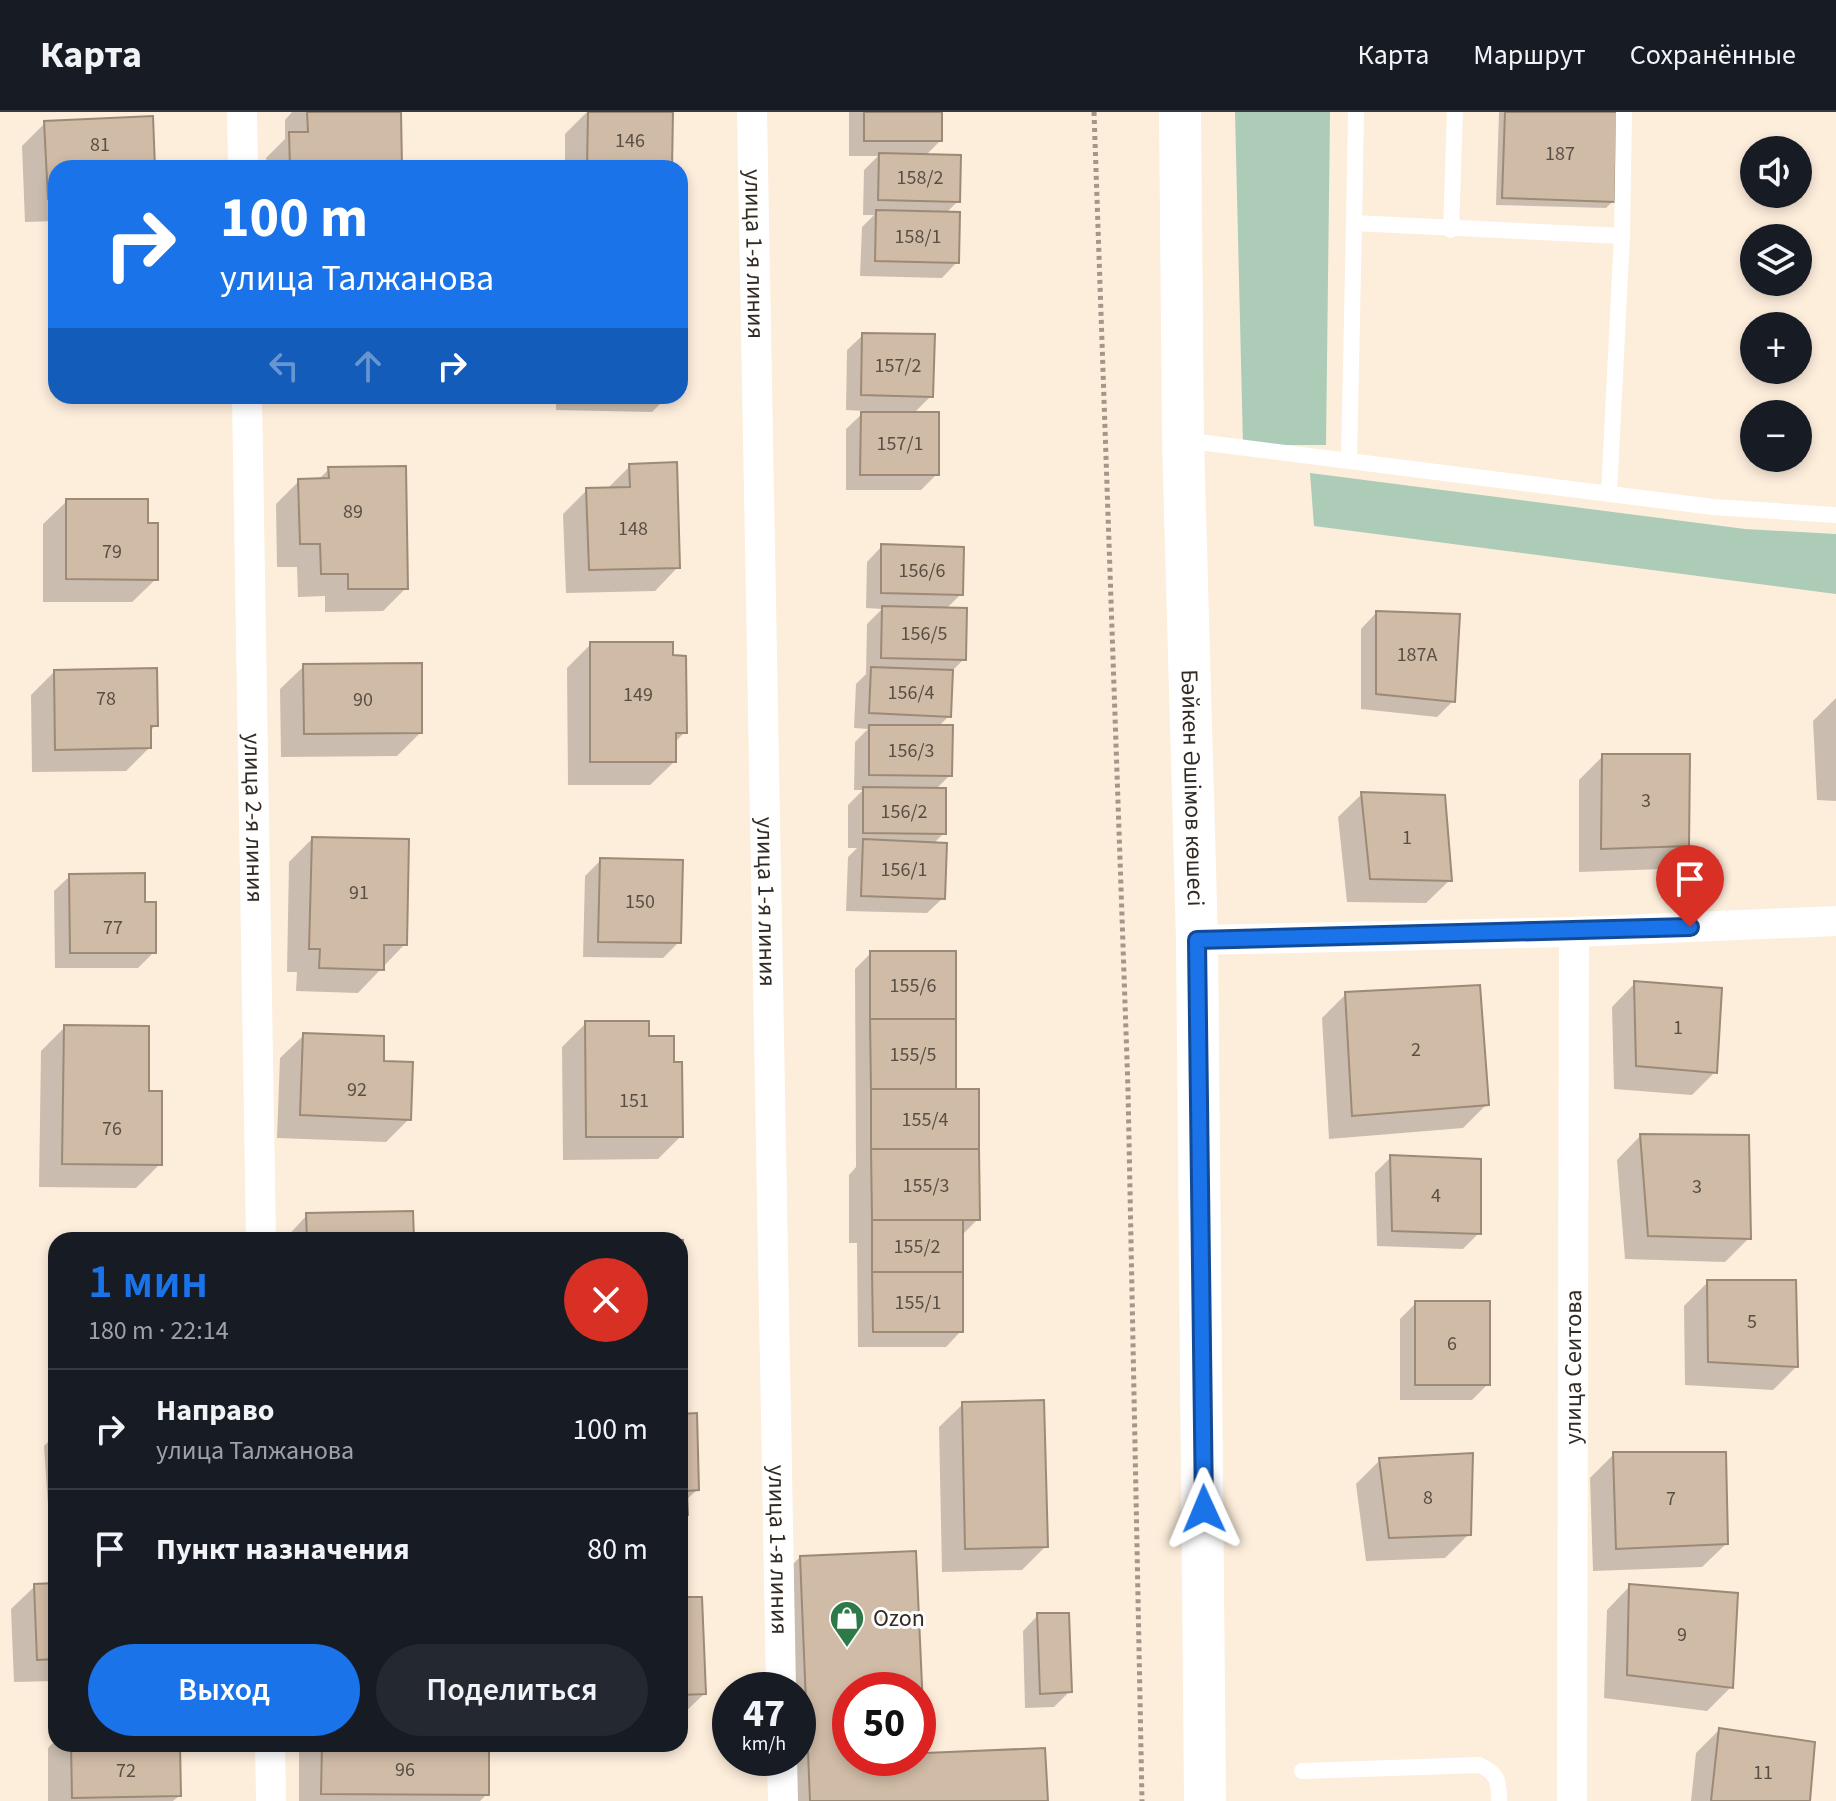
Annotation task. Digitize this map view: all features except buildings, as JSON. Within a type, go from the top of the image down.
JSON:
[{"type":"main road","name":"Бәйкен Әшімов көшесі","points":[[1180,112],[1183,440],[1197,940],[1205,1801]]},
{"type":"street","points":[[242,112],[243,160]]},
{"type":"street","name":"улица 1-я линия","points":[[752,112],[781,1672]]},
{"type":"street","name":"улица 2-я линия","points":[[247,404],[261,1232]]},
{"type":"street","points":[[1197,940],[1574,932],[1836,921]]},
{"type":"street","name":"улица Сеитова","points":[[1572,1801],[1574,932]]},
{"type":"street","points":[[270,1752],[271,1801]]},
{"type":"street","points":[[782,1776],[783,1801]]},
{"type":"lane","points":[[1349,461],[1356,112]]},
{"type":"lane","points":[[1451,230],[1455,112]]},
{"type":"lane","points":[[1609,494],[1622,236],[1624,112]]},
{"type":"lane","points":[[1354,223],[1622,236]]},
{"type":"lane","points":[[1183,440],[1713,507],[1836,515]]},
{"type":"lane","points":[[1302,1771],[1479,1765],[1492,1771],[1499,1780],[1499,1801]]},
{"type":"path","points":[[1094,112],[1128,1089],[1142,1801]]},
{"type":"green space","points":[[1235,112],[1330,112],[1326,445],[1243,445]]},
{"type":"green space","points":[[1310,473],[1745,529],[1836,534],[1836,594],[1314,526]]},
{"type":"place","name":"Ozon","points":[[847,1649]]},
{"type":"route","points":[[1204,1509],[1197,940],[1690,927]]}]
